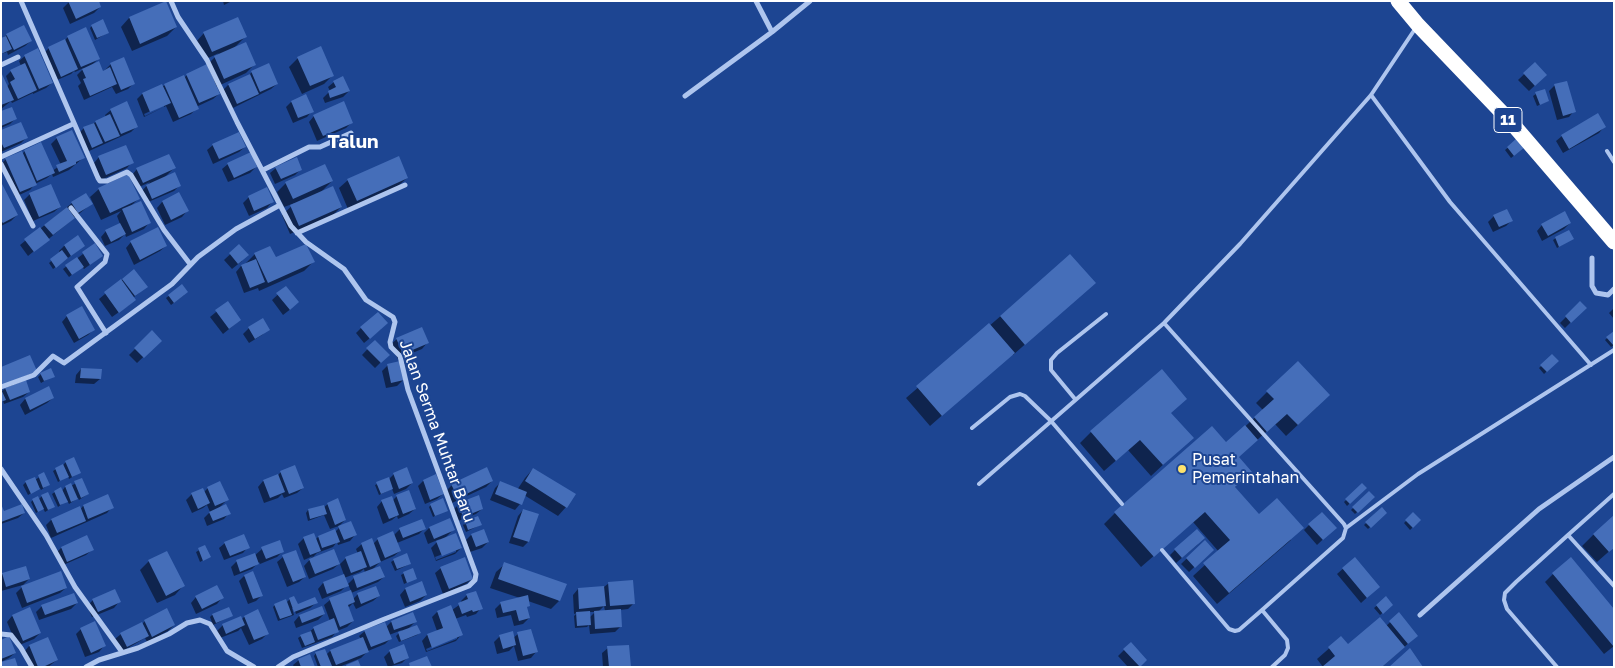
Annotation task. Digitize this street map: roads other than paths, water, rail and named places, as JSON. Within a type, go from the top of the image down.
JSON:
[{"type":"highway","name":"11","points":[[1398,1],[1418,25],[1510,121],[1614,242]]},
{"type":"street","points":[[21,1],[98,178],[100,181],[107,181],[127,172],[131,174],[164,230],[190,264]]},
{"type":"street","name":"Jalan Serma Muhtar Baru","points":[[171,1],[178,16],[207,60],[280,205],[297,233],[306,242],[344,268],[366,300],[393,317],[395,322],[390,342],[391,347],[400,356],[408,390],[476,578],[474,583],[469,586],[293,657],[278,667]]},
{"type":"street","points":[[756,1],[772,32]]},
{"type":"street","points":[[685,96],[772,32],[810,1]]},
{"type":"street","points":[[1,65],[18,57]]},
{"type":"street","points":[[1,157],[73,124]]},
{"type":"street","points":[[263,170],[309,148],[320,147],[351,133]]},
{"type":"street","points":[[1,164],[33,226]]},
{"type":"street","points":[[297,233],[405,185]]},
{"type":"street","points":[[1,387],[34,375],[53,356],[64,364],[172,284],[198,256],[236,230],[280,205]]},
{"type":"street","points":[[71,208],[107,254],[105,262],[81,282],[77,288],[106,333]]},
{"type":"street","points":[[1592,258],[1592,286],[1596,293],[1608,295],[1614,290]]},
{"type":"street","points":[[1420,615],[1539,509],[1614,457]]},
{"type":"street","points":[[1,469],[46,535],[75,587],[122,652]]},
{"type":"street","points":[[86,667],[122,652],[138,648],[170,634],[187,623],[200,620],[210,624],[227,651],[254,667]]},
{"type":"street","points":[[1,634],[11,635],[32,667]]},
{"type":"lane","points":[[979,484],[1164,324],[1240,244],[1371,94],[1418,25]]},
{"type":"lane","points":[[1371,94],[1450,202],[1591,365]]},
{"type":"lane","points":[[1606,151],[1614,162]]},
{"type":"lane","points":[[1075,399],[1051,370],[1051,360],[1056,353],[1106,314]]},
{"type":"lane","points":[[1164,324],[1346,528]]},
{"type":"lane","points":[[1162,550],[1232,631],[1239,630],[1343,538],[1346,528],[1418,474],[1614,350]]},
{"type":"lane","points":[[972,428],[1010,397],[1020,394],[1025,396],[1051,421],[1122,504]]},
{"type":"lane","points":[[1557,667],[1506,609],[1505,593],[1614,494]]},
{"type":"lane","points":[[1568,535],[1614,586]]},
{"type":"lane","points":[[1262,610],[1287,640],[1288,648],[1285,655],[1272,667]]},
{"type":"place","name":"Pusat Pemerintahan","points":[[1182,469]]},
{"type":"district","name":"Talun","points":[[353,142]]}]
